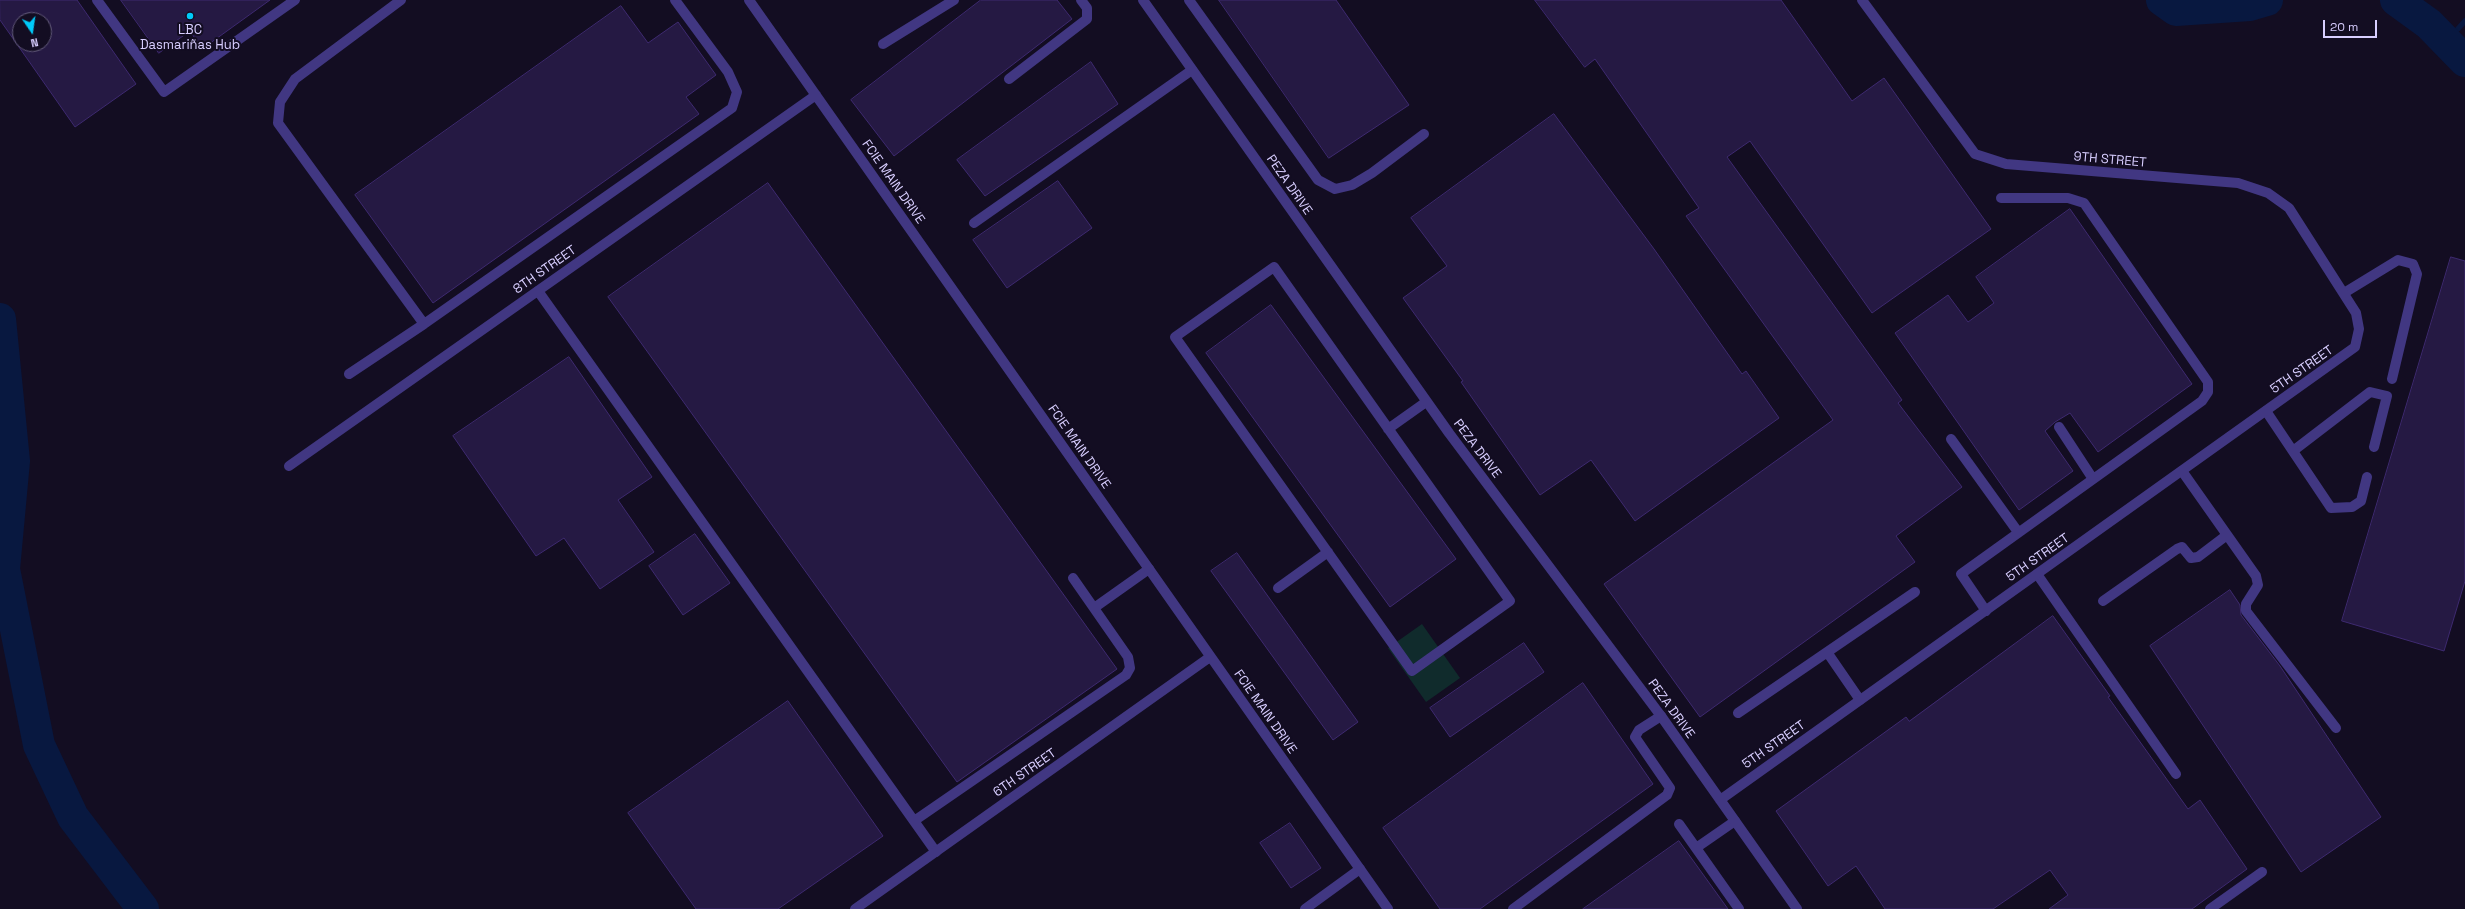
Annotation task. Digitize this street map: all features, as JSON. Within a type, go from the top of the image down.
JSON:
[{"type":"street","points":[[97,0],[164,92],[295,0]]},
{"type":"street","points":[[401,0],[295,79],[280,102],[278,122],[424,324]]},
{"type":"street","points":[[349,374],[424,324],[732,108],[737,92],[728,72],[675,0]]},
{"type":"street","name":"FCIE MAIN DRIVE","points":[[749,0],[1388,909]]},
{"type":"street","points":[[883,44],[954,0]]},
{"type":"street","points":[[1009,79],[1087,18],[1087,8],[1081,0]]},
{"type":"street","name":"PEZA DRIVE","points":[[1143,0],[1426,402],[1661,716],[1797,909]]},
{"type":"street","points":[[1189,0],[1318,180],[1335,189],[1352,185],[1424,134]]},
{"type":"street","name":"9TH STREET","points":[[1862,0],[1975,154],[2006,164],[2238,183],[2268,193],[2289,208],[2356,313],[2359,329]]},
{"type":"street","points":[[974,223],[1192,70]]},
{"type":"street","name":"8TH STREET","points":[[289,466],[816,95]]},
{"type":"street","points":[[1986,611],[1960,574],[2202,400],[2208,392],[2208,382],[2084,203],[2068,198],[2001,198]]},
{"type":"street","points":[[2344,293],[2398,260],[2413,264],[2417,274],[2392,379]]},
{"type":"street","points":[[1274,268],[1388,429],[1510,601],[1412,671],[1175,337],[1274,268]]},
{"type":"street","points":[[538,291],[936,852]]},
{"type":"street","name":"5TH STREET","points":[[1720,800],[2355,347],[2359,329]]},
{"type":"street","points":[[2293,451],[2370,392],[2387,396],[2374,447]]},
{"type":"street","points":[[1388,429],[1426,402]]},
{"type":"street","points":[[2266,411],[2331,508],[2352,507],[2361,501],[2367,477]]},
{"type":"street","points":[[2059,428],[2094,478]]},
{"type":"street","points":[[1951,439],[2018,532]]},
{"type":"street","points":[[2182,470],[2256,576],[2258,585],[2246,604],[2246,611],[2336,728]]},
{"type":"street","points":[[2103,601],[2177,549],[2182,547],[2191,558],[2198,557],[2227,535]]},
{"type":"street","points":[[1278,588],[1328,552]]},
{"type":"street","points":[[1094,608],[1149,569]]},
{"type":"street","points":[[2037,574],[2176,774]]},
{"type":"street","points":[[914,821],[1126,675],[1130,668],[1128,657],[1073,578]]},
{"type":"street","points":[[1738,714],[1915,592]]},
{"type":"street","points":[[1827,652],[1860,700]]},
{"type":"street","name":"6TH STREET","points":[[855,909],[1210,657]]},
{"type":"street","points":[[1513,909],[1667,796],[1670,788],[1635,736],[1639,730],[1661,716]]},
{"type":"street","points":[[1696,848],[1735,821]]},
{"type":"street","points":[[1679,824],[1739,909]]},
{"type":"street","points":[[1305,909],[1360,869]]},
{"type":"street","points":[[2210,909],[2262,872]]},
{"type":"green space","points":[[1422,624],[1460,678],[1426,702],[1388,648]]},
{"type":"building","points":[[0,0],[77,0],[136,84],[75,127],[22,52],[52,52],[52,12],[12,12],[12,37],[0,20]]},
{"type":"building","name":"LBC Dasmariñas Hub","points":[[121,0],[270,0],[202,49],[190,31],[159,53]]},
{"type":"building","points":[[981,0],[1057,0],[1072,19],[894,156],[851,100]]},
{"type":"building","points":[[1219,0],[1336,0],[1409,105],[1329,158]]},
{"type":"building","points":[[1535,0],[1781,0],[1852,101],[1884,78],[1991,229],[1872,313],[1750,141],[1727,157],[1902,400],[1898,403],[1962,487],[1896,536],[1915,562],[1700,717],[1604,584],[1833,420],[1686,216],[1699,208],[1595,59],[1585,67]]},
{"type":"building","points":[[621,6],[648,43],[678,22],[716,75],[686,97],[699,114],[433,303],[355,195]]},
{"type":"building","points":[[1091,62],[1118,104],[985,196],[957,160]]},
{"type":"building","points":[[1554,114],[1654,249],[1742,374],[1746,371],[1779,418],[1635,521],[1591,460],[1540,495],[1461,382],[1463,381],[1403,298],[1447,266],[1411,218]]},
{"type":"building","points":[[1058,181],[1092,228],[1007,288],[973,240]]},
{"type":"building","points":[[768,183],[1117,669],[957,782],[608,297]]},
{"type":"building","points":[[2070,209],[2192,384],[2098,452],[2070,413],[2055,422],[2045,431],[2073,471],[2019,510],[1895,333],[1948,295],[1968,322],[1994,303],[1976,277]]},
{"type":"building","points":[[2451,257],[2465,261],[2465,581],[2444,651],[2342,621]]},
{"type":"building","points":[[1271,305],[1456,559],[1390,607],[1206,353]]},
{"type":"building","points":[[569,357],[652,477],[618,500],[654,552],[600,589],[564,538],[536,556],[453,436]]},
{"type":"building","points":[[695,534],[730,583],[683,615],[649,566]]},
{"type":"building","points":[[1237,553],[1358,722],[1333,740],[1211,571]]},
{"type":"building","points":[[2230,590],[2240,605],[2241,615],[2280,666],[2381,817],[2301,872],[2150,646]]},
{"type":"building","points":[[2053,616],[2110,696],[2108,697],[2188,809],[2200,800],[2247,869],[2192,909],[2049,909],[2068,895],[2050,870],[1993,909],[1885,909],[1856,866],[1828,886],[1776,811],[1906,717],[1909,721]]},
{"type":"building","points":[[1524,643],[1544,672],[1450,737],[1430,708]]},
{"type":"building","points":[[1583,683],[1653,784],[1480,909],[1440,909],[1383,828]]},
{"type":"building","points":[[788,701],[883,836],[778,909],[696,909],[628,813]]},
{"type":"building","points":[[1290,823],[1321,868],[1291,888],[1260,843]]},
{"type":"building","points":[[1679,841],[1728,909],[1583,909]]},
{"type":"waterway","points":[[2162,0],[2176,10],[2250,5],[2267,0]]},
{"type":"waterway","points":[[2396,0],[2429,24],[2465,61]]},
{"type":"waterway","points":[[2447,41],[2465,21]]},
{"type":"waterway","points":[[0,319],[14,461],[4,569],[39,745],[73,817],[143,909]]},
{"type":"place","name":"LBC Dasmariñas Hub","points":[[190,16]]}]
